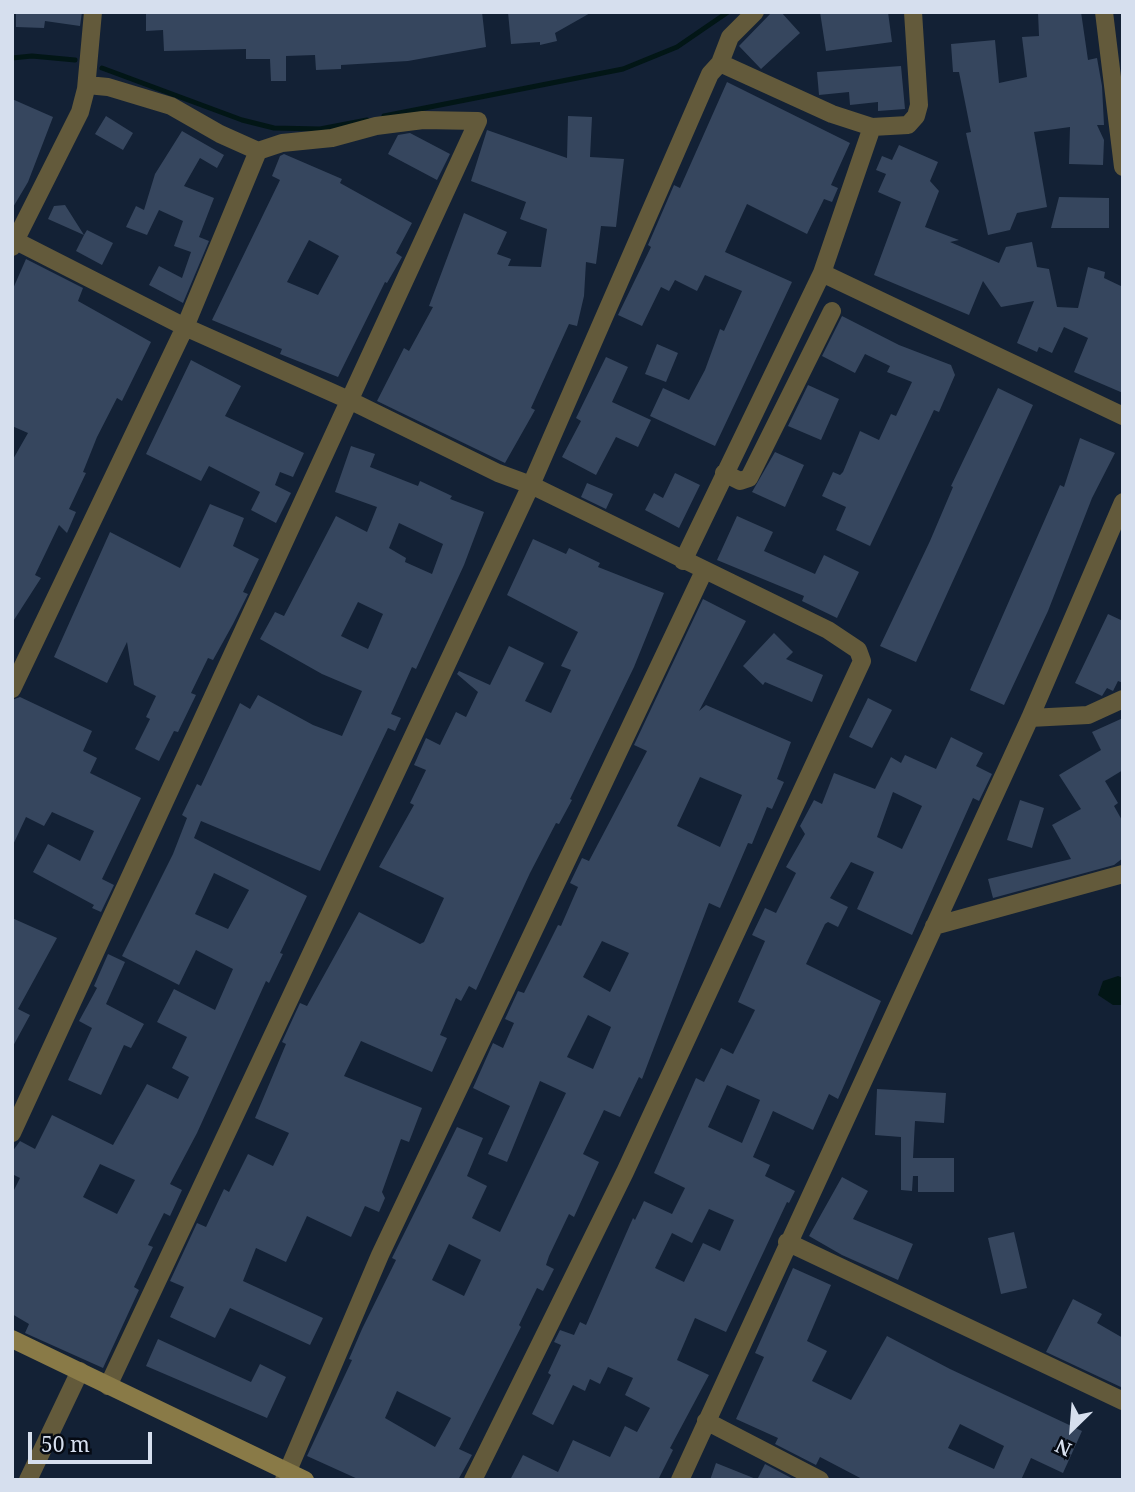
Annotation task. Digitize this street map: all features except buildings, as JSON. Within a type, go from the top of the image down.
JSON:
[{"type":"street","points":[[93,12],[87,85],[80,112],[13,242],[185,327],[351,401],[498,473],[531,485],[828,631],[858,650],[862,661],[625,1172],[473,1480]]},
{"type":"street","points":[[107,1386],[531,485],[710,74],[720,63],[730,37],[755,12]]},
{"type":"street","points":[[720,63],[832,114],[872,128],[908,125],[916,116],[919,106],[913,12]]},
{"type":"street","points":[[1104,12],[1123,167]]},
{"type":"street","points":[[12,1133],[478,121],[423,120],[376,126],[332,138],[282,142],[258,151],[220,134],[171,106],[108,87],[87,85]]},
{"type":"street","points":[[683,561],[822,272],[872,128]]},
{"type":"street","points":[[12,689],[185,327],[258,151]]},
{"type":"street","points":[[822,272],[1123,416]]},
{"type":"street","points":[[724,472],[740,481],[750,478],[832,311]]},
{"type":"street","points":[[680,1480],[787,1242],[1030,718],[1123,502]]},
{"type":"street","points":[[286,1475],[380,1255],[704,571]]},
{"type":"street","points":[[1030,718],[1088,715],[1123,699]]},
{"type":"street","points":[[934,926],[1123,874]]},
{"type":"street","points":[[787,1242],[1123,1401]]},
{"type":"street","points":[[12,1339],[286,1475],[305,1480]]},
{"type":"street","points":[[28,1480],[80,1371]]},
{"type":"street","points":[[706,1421],[820,1480]]},
{"type":"shaded area","points":[[1118,976],[1123,978],[1123,1005],[1113,1005],[1098,995],[1103,981]]},
{"type":"waterway","points":[[384,116],[623,69],[677,47],[728,12]]},
{"type":"waterway","points":[[12,58],[32,56],[75,60]]},
{"type":"waterway","points":[[102,68],[242,120],[274,128],[320,129],[367,120]]}]
